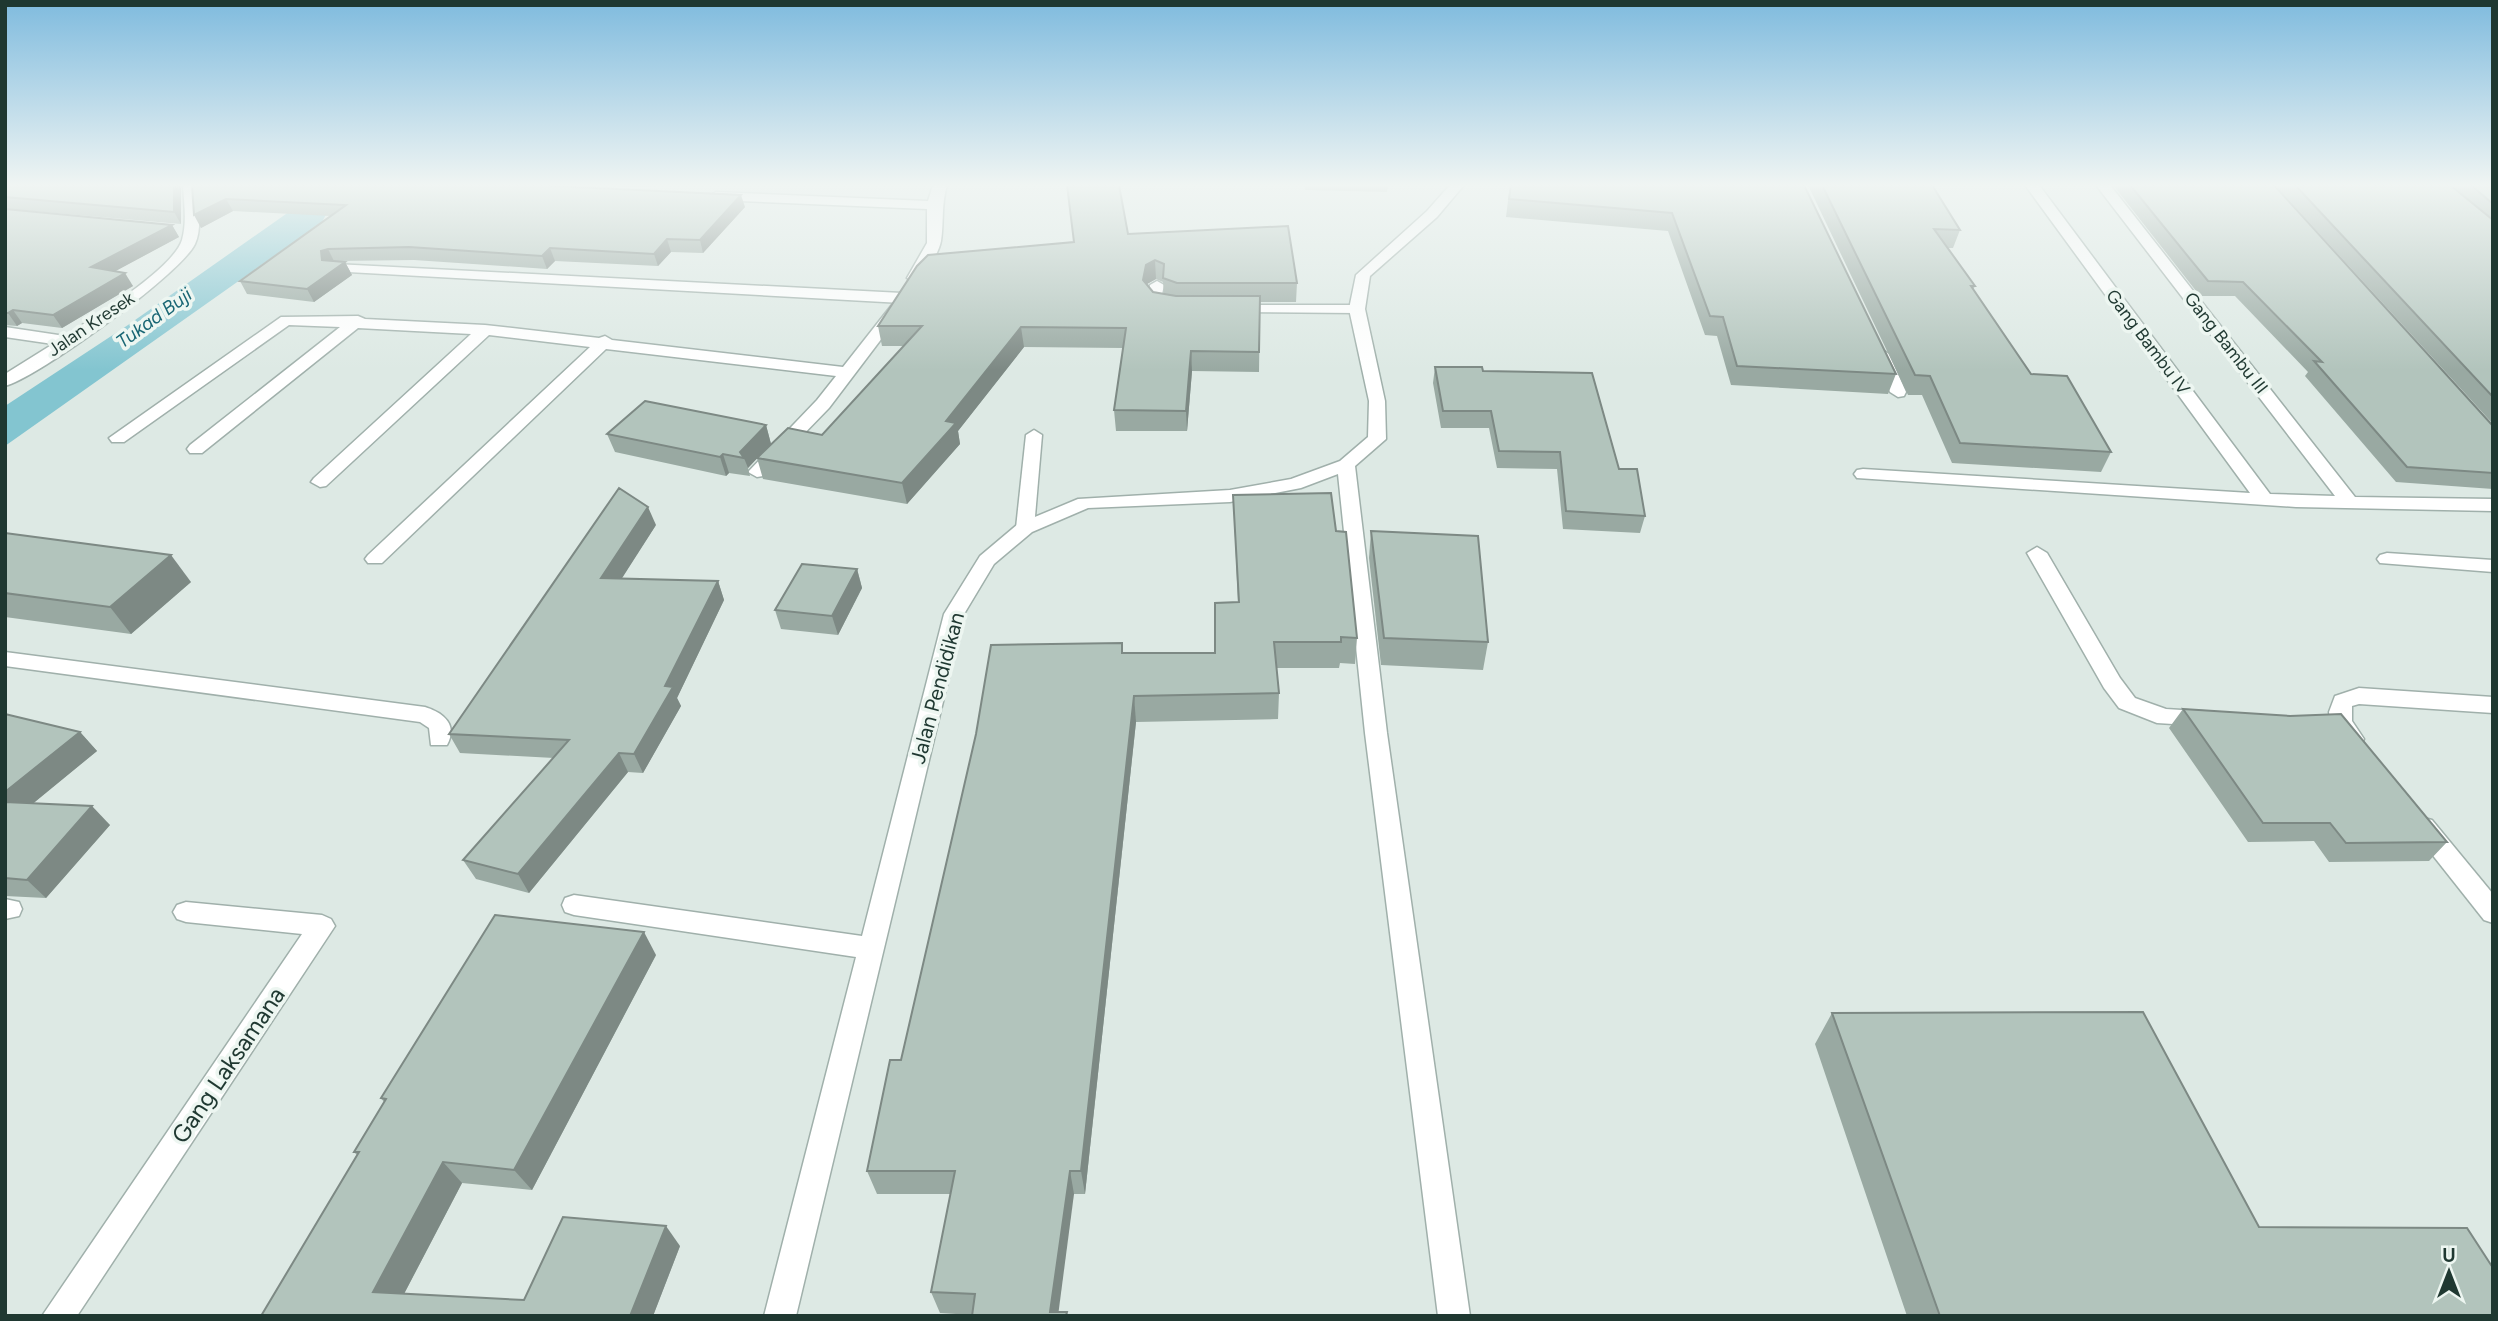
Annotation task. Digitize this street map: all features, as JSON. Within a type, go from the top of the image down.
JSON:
[{"type":"street","name":"Jalan Kresek","points":[[5,381],[135,296],[181,256],[182,247]]},
{"type":"street","points":[[757,472],[823,404],[848,372],[902,298],[932,247]]},
{"type":"street","name":"Jalan Pendidikan","points":[[780,1316],[954,614],[987,560],[1025,528],[1085,503],[1230,496],[1295,484],[1346,465],[1377,439],[1377,401],[1357,309],[1363,275],[1395,247]]},
{"type":"street","name":"Gang Bambu IV","points":[[2078,247],[2264,499]]},
{"type":"street","name":"Gang Bambu III","points":[[2151,247],[2348,500]]},
{"type":"street","points":[[335,268],[902,298]]},
{"type":"street","points":[[118,438],[276,324],[299,319],[485,330],[605,341],[848,372]]},
{"type":"street","points":[[196,449],[358,321]]},
{"type":"street","points":[[320,482],[485,330]]},
{"type":"street","points":[[5,332],[66,341]]},
{"type":"street","points":[[375,559],[605,341]]},
{"type":"street","points":[[1875,343],[1898,392]]},
{"type":"street","points":[[1346,465],[1376,733],[1454,1316]]},
{"type":"street","points":[[1863,474],[2264,499],[2493,505]]},
{"type":"street","points":[[2037,553],[2112,683],[2127,704],[2165,717],[2232,719]]},
{"type":"street","points":[[2387,559],[2493,566]]},
{"type":"street","points":[[5,659],[425,715],[440,724],[439,739]]},
{"type":"street","points":[[2366,754],[2340,722],[2339,711],[2343,701],[2359,696],[2493,705]]},
{"type":"street","points":[[2313,722],[2340,722]]},
{"type":"street","points":[[2408,807],[2493,913]]},
{"type":"street","points":[[574,905],[872,948]]},
{"type":"street","name":"Gang Laksamana","points":[[58,1316],[322,926],[187,912]]},
{"type":"lane","points":[[1157,285],[1154,300],[1160,306],[1190,309]]},
{"type":"lane","points":[[1216,309],[1357,309]]},
{"type":"lane","points":[[1025,528],[1034,435]]},
{"type":"water","name":"Tukad Buji","points":[[239,247],[287,247],[5,446],[5,406],[128,325]]},
{"type":"building","points":[[5,247],[130,247],[91,267],[125,273],[53,315],[13,310],[5,313]]},
{"type":"building","points":[[288,247],[660,247],[654,254],[550,248],[542,256],[409,247],[328,249],[321,251],[322,260],[345,262],[307,289],[240,281]]},
{"type":"building","points":[[1022,247],[1291,247],[1297,283],[1177,283],[1163,278],[1164,264],[1155,260],[1146,265],[1143,280],[1153,292],[1176,296],[1260,296],[1259,352],[1191,351],[1186,411],[1114,410],[1126,328],[1021,327],[946,421],[956,423],[902,483],[757,458],[788,428],[822,435],[922,326],[878,326],[917,266],[928,255]]},
{"type":"building","points":[[1684,247],[1834,247],[1896,374],[1737,366],[1723,317],[1710,316]]},
{"type":"building","points":[[1852,247],[1947,247],[2031,374],[2067,376],[2111,452],[1960,443],[1930,376],[1915,375]]},
{"type":"building","points":[[2180,247],[2330,247],[2493,426],[2493,473],[2407,467],[2314,361],[2322,362],[2243,282],[2208,281]]},
{"type":"building","points":[[2353,247],[2493,247],[2493,397]]},
{"type":"building","points":[[1435,367],[1482,367],[1483,371],[1592,373],[1619,469],[1637,469],[1645,516],[1566,511],[1560,452],[1499,451],[1491,411],[1443,411]]},
{"type":"building","points":[[645,401],[766,425],[740,452],[744,458],[723,454],[720,457],[607,434]]},
{"type":"building","points":[[619,488],[648,507],[601,578],[718,581],[665,686],[673,687],[634,754],[619,753],[518,874],[463,860],[569,740],[449,734]]},
{"type":"building","points":[[1331,493],[1336,531],[1346,532],[1357,638],[1341,637],[1341,642],[1274,642],[1279,693],[1134,696],[1081,1171],[1070,1171],[1050,1312],[1067,1312],[1066,1316],[972,1316],[975,1294],[931,1292],[955,1171],[867,1171],[890,1060],[901,1060],[976,734],[991,645],[1122,643],[1122,653],[1215,653],[1215,603],[1239,602],[1233,495]]},
{"type":"building","points":[[1371,531],[1478,536],[1488,642],[1384,638]]},
{"type":"building","points":[[5,533],[171,555],[110,607],[5,593]]},
{"type":"building","points":[[802,564],[857,569],[832,616],[775,610]]},
{"type":"building","points":[[2183,709],[2290,716],[2341,714],[2447,842],[2346,843],[2330,823],[2263,823]]},
{"type":"building","points":[[5,714],[80,732],[5,792]]},
{"type":"building","points":[[5,802],[92,806],[27,880],[5,878]]},
{"type":"building","points":[[495,915],[644,932],[514,1170],[443,1162],[373,1292],[524,1300],[563,1217],[666,1226],[630,1316],[261,1316],[359,1152],[354,1152],[386,1099],[381,1098]]},
{"type":"building","points":[[2143,1012],[2259,1227],[2467,1228],[2493,1268],[2493,1316],[1940,1316],[1832,1013]]}]
